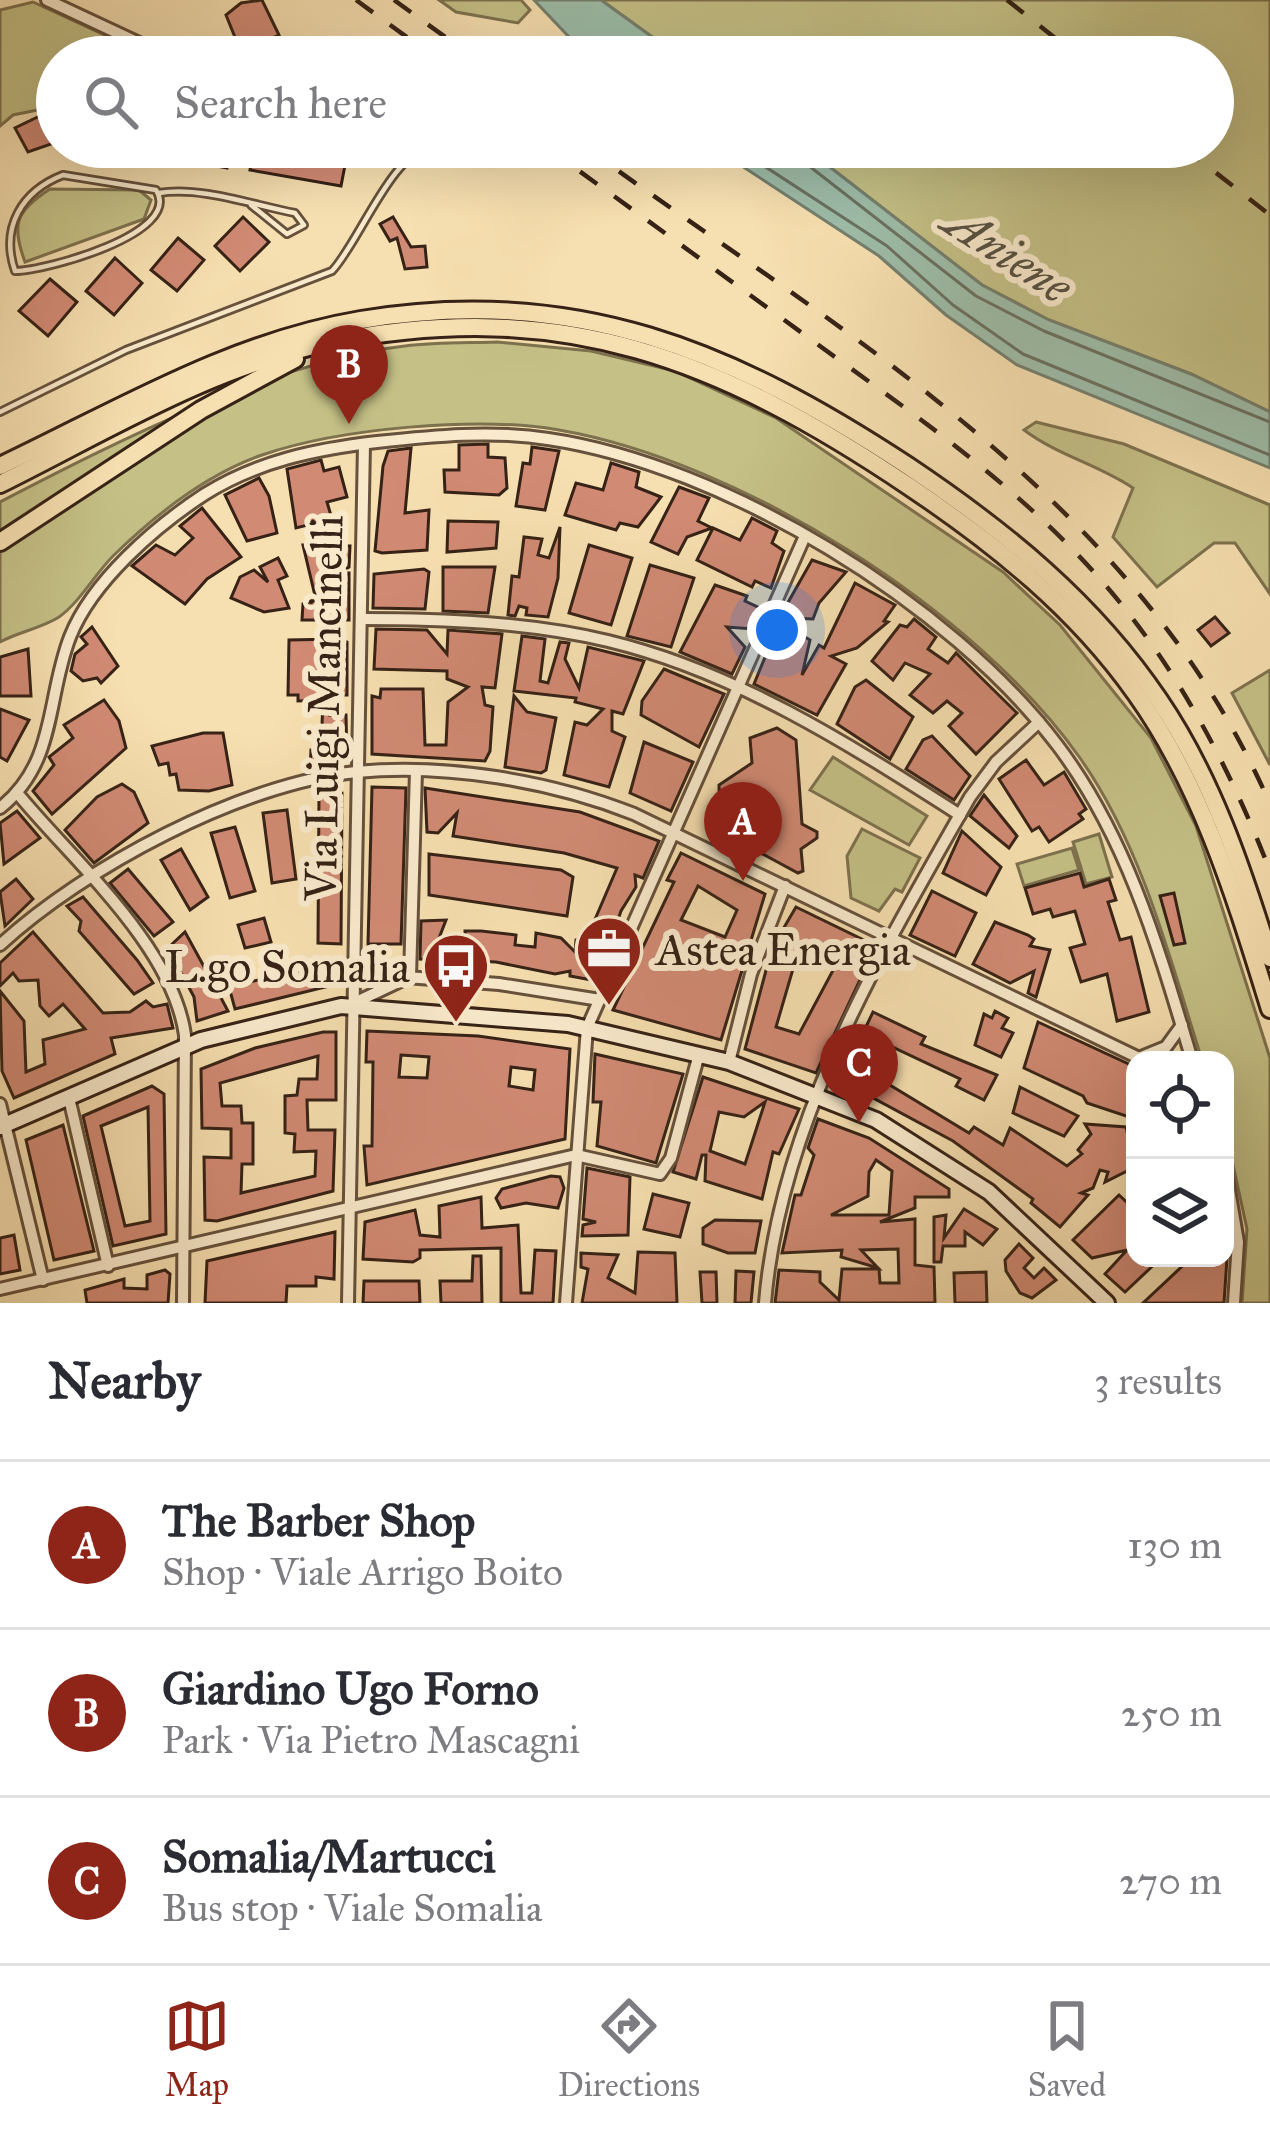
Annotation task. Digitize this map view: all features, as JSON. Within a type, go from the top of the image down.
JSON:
[{"type":"highway","points":[[0,466],[209,365],[291,336],[361,320],[449,312],[529,314],[617,327],[710,355],[810,404],[929,481],[1024,551],[1096,619],[1160,702],[1198,768],[1229,836],[1270,958]]},
{"type":"highway","points":[[0,484],[218,378],[332,342],[406,330],[486,327],[633,346],[697,366],[774,401],[926,498],[1053,597],[1147,710],[1207,824],[1270,1009]]},
{"type":"highway","points":[[0,542],[201,410],[332,342]]},
{"type":"main road","points":[[4,1125],[182,1049],[269,1021],[352,1004],[587,1028],[729,1062],[817,1093],[896,1131],[975,1181],[1107,1303]]},
{"type":"street","points":[[47,0],[124,36]]},
{"type":"street","points":[[0,808],[18,794],[42,756],[72,632],[89,603],[124,563],[191,504],[232,480],[296,455],[469,435],[567,442],[687,480],[805,536],[917,608],[1040,722],[1093,796],[1117,843],[1154,932],[1189,1051]]},
{"type":"street","name":"Via Luigi Mancinelli","points":[[348,1303],[364,444]]},
{"type":"street","points":[[566,1303],[587,1028],[805,536]]},
{"type":"street","points":[[362,619],[468,621],[572,634],[652,654],[739,688],[836,738],[960,815]]},
{"type":"street","points":[[765,1303],[779,1200],[817,1093],[960,815],[992,767],[1040,722]]},
{"type":"street","points":[[410,976],[416,771]]},
{"type":"street","points":[[0,945],[89,877],[213,815],[305,782],[358,772],[416,771],[565,793],[675,832],[1126,1052]]},
{"type":"street","points":[[18,794],[168,977],[185,1029],[183,1303]]},
{"type":"street","points":[[729,1062],[756,958],[785,886]]},
{"type":"street","points":[[353,974],[410,976],[600,1000]]},
{"type":"street","points":[[352,1004],[410,976]]},
{"type":"street","points":[[1159,1051],[1182,1025]]},
{"type":"street","points":[[0,1289],[576,1155],[660,1174],[671,1158],[699,1054]]},
{"type":"street","points":[[69,1098],[107,1266]]},
{"type":"street","points":[[0,1104],[43,1280]]},
{"type":"street","points":[[1234,1219],[1238,1242],[1234,1303]]},
{"type":"lane","points":[[0,412],[126,350],[332,271],[349,254],[402,168]]},
{"type":"lane","points":[[15,271],[6,229],[11,213],[45,182],[63,175],[159,193],[173,190],[295,213],[304,225],[287,234],[251,205]]},
{"type":"lane","points":[[0,274],[140,234],[160,213],[159,193]]},
{"type":"lane","points":[[0,261],[9,259]]},
{"type":"shaded area","points":[[439,0],[521,0],[530,10],[518,23],[456,12]]},
{"type":"shaded area","points":[[601,0],[1270,0],[1270,412],[1191,374],[1049,320],[982,285],[831,168],[1234,168],[1234,36],[651,36]]},
{"type":"shaded area","points":[[33,2],[107,36],[36,36],[36,110],[13,115],[0,126],[0,10]]},
{"type":"shaded area","points":[[50,189],[139,190],[151,200],[144,219],[25,262],[18,238],[20,219]]},
{"type":"shaded area","points":[[497,342],[591,351],[675,371],[776,418],[1003,572],[1060,625],[1151,738],[1196,826],[1270,1058],[1270,1303],[1242,1303],[1247,1229],[1234,1169],[1234,1051],[1199,1051],[1152,904],[1102,792],[1035,702],[980,648],[848,550],[775,508],[702,473],[629,447],[559,430],[450,425],[330,438],[262,455],[201,485],[129,540],[59,617],[0,642],[0,502],[94,454],[250,386],[355,355],[439,343]]},
{"type":"shaded area","points":[[1036,422],[1124,444],[1270,505],[1270,594],[1235,543],[1214,543],[1157,587],[1113,537],[1133,488],[1024,430]]},
{"type":"shaded area","points":[[1270,670],[1270,765],[1232,693]]},
{"type":"shaded area","points":[[833,757],[927,816],[909,845],[810,790]]},
{"type":"shaded area","points":[[862,829],[920,858],[902,892],[895,889],[879,911],[851,898],[847,856]]},
{"type":"shaded area","points":[[1099,834],[1112,877],[1086,884],[1073,842]]},
{"type":"shaded area","points":[[1072,848],[1079,870],[1024,886],[1017,864]]},
{"type":"water","points":[[534,0],[601,0],[651,36],[568,36]]},
{"type":"water","points":[[745,168],[831,168],[982,285],[1049,320],[1191,374],[1270,412],[1270,468],[1017,365],[946,315],[879,256]]},
{"type":"building","points":[[262,0],[279,35],[235,36],[226,15],[241,3]]},
{"type":"building","points":[[36,118],[36,149],[28,152],[15,128]]},
{"type":"building","points":[[250,168],[344,168],[341,186]]},
{"type":"building","points":[[243,217],[269,242],[240,271],[215,246]]},
{"type":"building","points":[[393,217],[411,247],[425,246],[427,267],[405,269],[397,238],[390,241],[380,224]]},
{"type":"building","points":[[178,238],[204,260],[177,291],[151,270]]},
{"type":"building","points":[[115,258],[142,283],[114,315],[86,291]]},
{"type":"building","points":[[50,279],[77,302],[48,336],[19,311]]},
{"type":"building","points":[[488,444],[488,457],[505,458],[507,488],[499,495],[445,492],[444,470],[459,470],[459,445]]},
{"type":"building","points":[[532,447],[559,451],[545,510],[516,506],[523,463],[530,464]]},
{"type":"building","points":[[411,448],[405,513],[429,510],[427,550],[375,551],[388,451]]},
{"type":"building","points":[[321,460],[324,471],[339,467],[347,497],[327,502],[332,519],[296,528],[287,469]]},
{"type":"building","points":[[611,463],[639,472],[636,487],[661,497],[638,527],[620,523],[616,530],[565,515],[576,483],[603,490]]},
{"type":"building","points":[[259,478],[269,496],[277,533],[247,541],[225,495]]},
{"type":"building","points":[[679,487],[709,498],[698,521],[712,528],[687,537],[678,554],[651,542]]},
{"type":"building","points":[[202,508],[241,557],[207,579],[185,604],[132,566],[156,545],[175,555],[193,538],[180,526]]},
{"type":"building","points":[[752,518],[777,531],[772,543],[784,551],[771,588],[755,581],[752,587],[697,560],[713,528],[740,540]]},
{"type":"building","points":[[448,521],[498,522],[496,548],[447,552]]},
{"type":"building","points":[[560,527],[558,578],[548,617],[526,615],[527,608],[519,606],[515,616],[508,615],[512,576],[519,577],[524,537],[542,539],[538,555],[549,558]]},
{"type":"building","points":[[303,545],[350,546],[349,567],[338,573],[349,573],[349,620],[302,620],[303,604],[316,600]]},
{"type":"building","points":[[589,545],[632,558],[611,625],[569,613]]},
{"type":"building","points":[[278,558],[287,576],[278,580],[289,608],[264,612],[231,598],[240,577],[254,570],[268,582],[260,567]]},
{"type":"building","points":[[812,560],[846,572],[819,603],[813,619],[790,618],[793,612],[786,606]]},
{"type":"building","points":[[650,565],[694,578],[671,647],[627,636]]},
{"type":"building","points":[[443,567],[495,567],[488,613],[443,611]]},
{"type":"building","points":[[429,572],[425,609],[373,608],[374,574]]},
{"type":"building","points":[[855,583],[895,605],[884,621],[888,622],[857,648],[831,656],[846,664],[817,715],[754,684],[777,628],[786,626],[810,640],[802,675],[819,645],[824,648]]},
{"type":"building","points":[[715,585],[747,596],[745,601],[762,609],[753,629],[727,627],[745,647],[732,674],[680,652]]},
{"type":"building","points":[[1215,617],[1229,633],[1211,646],[1198,630]]},
{"type":"building","points":[[914,619],[936,637],[928,649],[948,663],[956,653],[1017,713],[976,754],[949,726],[962,713],[947,701],[933,713],[910,695],[930,674],[905,663],[893,680],[872,661],[900,625],[907,627]]},
{"type":"building","points":[[92,627],[118,666],[101,683],[97,678],[83,681],[71,671],[75,654],[87,644],[81,637]]},
{"type":"building","points":[[376,629],[427,630],[447,654],[448,630],[502,634],[495,688],[482,687],[485,705],[493,707],[485,761],[372,754],[372,696],[380,698],[381,689],[423,689],[425,745],[446,745],[448,702],[468,687],[447,679],[447,671],[374,669]]},
{"type":"building","points":[[522,636],[545,639],[540,681],[548,683],[560,642],[569,643],[565,659],[579,688],[588,647],[644,661],[623,714],[612,711],[612,731],[625,737],[609,787],[564,775],[575,722],[587,725],[603,709],[575,702],[576,698],[514,691]]},
{"type":"building","points":[[289,640],[347,642],[347,695],[338,695],[330,715],[346,715],[347,760],[310,770],[311,750],[321,750],[323,700],[298,701],[298,695],[288,695]]},
{"type":"building","points":[[28,649],[31,696],[0,696],[0,657]]},
{"type":"building","points":[[664,669],[724,694],[699,747],[641,715],[642,701]]},
{"type":"building","points":[[866,680],[913,717],[890,759],[837,724],[855,687]]},
{"type":"building","points":[[514,696],[527,712],[556,718],[546,770],[541,773],[505,767]]},
{"type":"building","points":[[104,700],[119,721],[126,748],[52,814],[33,791],[54,765],[49,757],[73,738],[64,725]]},
{"type":"building","points":[[0,709],[29,720],[7,761],[0,757]]},
{"type":"building","points":[[777,728],[796,740],[802,824],[817,832],[817,838],[801,849],[803,871],[798,873],[720,831],[719,785],[752,763],[750,738]]},
{"type":"building","points":[[203,733],[223,733],[232,785],[209,791],[179,790],[176,774],[170,775],[168,763],[159,765],[152,746]]},
{"type":"building","points":[[932,736],[970,776],[954,800],[906,769],[923,740]]},
{"type":"building","points":[[644,742],[693,762],[671,811],[630,793]]},
{"type":"building","points":[[1026,760],[1044,785],[1064,772],[1086,809],[1079,814],[1083,819],[1049,842],[1039,827],[1032,831],[999,779]]},
{"type":"building","points":[[122,784],[134,792],[148,823],[94,863],[65,830],[97,797]]},
{"type":"building","points":[[372,787],[406,788],[401,944],[368,944]]},
{"type":"building","points":[[425,788],[580,812],[659,841],[643,878],[635,875],[636,887],[621,911],[597,981],[570,976],[570,971],[555,974],[496,962],[420,959],[421,921],[446,920],[439,938],[465,939],[465,931],[481,931],[516,935],[515,945],[535,947],[536,933],[561,938],[575,952],[576,940],[587,938],[617,868],[564,853],[453,836],[457,813],[438,833],[427,832]]},
{"type":"building","points":[[319,793],[342,793],[341,944],[318,943]]},
{"type":"building","points":[[984,795],[1017,836],[1009,848],[970,816]]},
{"type":"building","points":[[287,810],[296,879],[272,883],[263,813]]},
{"type":"building","points":[[17,811],[40,838],[4,864],[0,823]]},
{"type":"building","points":[[235,827],[255,891],[230,898],[211,833]]},
{"type":"building","points":[[962,831],[1001,867],[986,895],[943,873]]},
{"type":"building","points":[[181,849],[208,897],[190,910],[161,860]]},
{"type":"building","points":[[681,853],[765,894],[721,1040],[613,1010],[674,882],[667,880]],"holes":[[[698,886],[737,910],[725,937],[681,920]]]},
{"type":"building","points":[[429,854],[561,870],[573,877],[567,916],[429,895]]},
{"type":"building","points":[[128,869],[173,922],[154,936],[110,883]]},
{"type":"building","points":[[1080,873],[1084,887],[1109,879],[1116,900],[1108,902],[1120,940],[1131,937],[1149,1012],[1117,1021],[1107,974],[1081,982],[1070,948],[1085,944],[1075,911],[1053,917],[1050,909],[1033,914],[1025,888]]},
{"type":"building","points":[[16,879],[33,899],[5,926],[0,892]]},
{"type":"building","points":[[932,891],[976,913],[955,956],[910,935]]},
{"type":"building","points":[[1174,893],[1185,943],[1174,945],[1160,896]]},
{"type":"building","points":[[83,897],[153,983],[134,994],[79,931],[81,921],[67,906]]},
{"type":"building","points":[[796,907],[876,946],[816,1073],[745,1049],[772,948]],"holes":[[[800,945],[838,961],[799,1034],[776,1027]]]},
{"type":"building","points":[[264,918],[271,942],[245,948],[238,925]]},
{"type":"building","points":[[995,922],[1034,939],[1030,946],[1050,950],[1036,997],[1028,993],[1034,971],[1010,983],[973,964]]},
{"type":"building","points":[[33,932],[103,1013],[130,1012],[146,1001],[153,1007],[167,1004],[173,1028],[111,1038],[115,1054],[14,1098],[2,1071],[0,991],[24,1021],[26,1072],[45,1064],[43,1040],[85,1029],[63,1004],[49,1016],[40,1006],[38,980],[19,981],[13,973],[0,986],[0,963]]},
{"type":"building","points":[[185,932],[228,1011],[197,1021],[194,997],[168,948]]},
{"type":"building","points":[[333,962],[338,984],[235,1009],[229,987]]},
{"type":"building","points":[[995,1011],[1008,1018],[1002,1028],[1013,1033],[1001,1057],[975,1045],[984,1014],[992,1018]]},
{"type":"building","points":[[873,1012],[925,1037],[921,1044],[997,1075],[984,1100],[956,1086],[960,1079],[863,1033]]},
{"type":"building","points":[[1038,1022],[1126,1063],[1126,1116],[1087,1103],[1083,1096],[1024,1068]]},
{"type":"building","points":[[367,1031],[478,1036],[570,1049],[565,1139],[367,1185],[364,1146],[372,1146],[373,1062],[366,1062]],"holes":[[[401,1055],[429,1057],[427,1078],[399,1077]],[[511,1067],[535,1070],[533,1090],[509,1086]]]},
{"type":"building","points":[[336,1032],[336,1100],[307,1100],[308,1130],[335,1130],[333,1191],[217,1221],[205,1220],[204,1157],[231,1158],[231,1129],[202,1128],[201,1069],[255,1048]],"holes":[[[318,1056],[317,1079],[299,1079],[297,1095],[285,1096],[285,1133],[295,1134],[294,1152],[316,1151],[315,1176],[241,1193],[242,1164],[253,1164],[253,1123],[242,1123],[241,1106],[222,1106],[220,1083]]]},
{"type":"building","points":[[595,1054],[683,1074],[656,1163],[597,1146],[601,1102],[593,1102]]},
{"type":"building","points":[[847,1059],[969,1133],[974,1127],[1003,1145],[1010,1128],[1067,1166],[1082,1154],[1078,1150],[1091,1134],[1085,1124],[1126,1127],[1126,1172],[1105,1182],[1108,1172],[1100,1170],[1093,1188],[1081,1193],[1088,1195],[1060,1227],[1031,1203],[1033,1199],[953,1141],[838,1079]]},
{"type":"building","points":[[703,1077],[799,1109],[779,1154],[773,1152],[762,1199],[705,1181],[706,1155],[702,1155],[696,1179],[673,1172]],"holes":[[[765,1102],[745,1164],[710,1151],[719,1112],[744,1117]]]},
{"type":"building","points":[[152,1086],[164,1094],[166,1234],[113,1246],[83,1116]],"holes":[[[148,1107],[150,1221],[125,1226],[101,1126]]]},
{"type":"building","points":[[1020,1087],[1078,1116],[1064,1136],[1013,1113]]},
{"type":"building","points":[[818,1119],[869,1138],[949,1189],[949,1197],[915,1197],[915,1208],[880,1222],[915,1219],[915,1265],[934,1267],[935,1303],[775,1303],[779,1270],[820,1272],[820,1282],[839,1300],[842,1269],[879,1269],[880,1283],[899,1283],[898,1249],[861,1250],[878,1268],[841,1257],[842,1250],[782,1253],[795,1195],[801,1195],[814,1155],[808,1148]],"holes":[[[876,1160],[892,1171],[889,1215],[831,1215],[868,1196],[869,1172]]]},
{"type":"building","points":[[63,1125],[94,1251],[54,1260],[26,1140]]},
{"type":"building","points":[[587,1168],[630,1177],[628,1235],[582,1236],[583,1225],[596,1222],[583,1219]]},
{"type":"building","points":[[560,1177],[564,1188],[558,1208],[526,1203],[501,1208],[496,1198],[502,1189]]},
{"type":"building","points":[[653,1194],[689,1203],[680,1237],[644,1229]]},
{"type":"building","points":[[1119,1195],[1126,1202],[1126,1250],[1092,1258],[1073,1240]]},
{"type":"building","points":[[481,1197],[482,1228],[518,1225],[521,1293],[532,1293],[535,1250],[556,1251],[553,1303],[501,1303],[501,1248],[420,1250],[420,1258],[413,1262],[363,1259],[365,1222],[415,1210],[420,1235],[440,1237],[439,1206]]},
{"type":"building","points":[[964,1209],[997,1229],[983,1245],[965,1232],[965,1246],[943,1246],[941,1262],[934,1262],[934,1217],[946,1215],[944,1238]]},
{"type":"building","points":[[715,1220],[761,1221],[755,1253],[728,1253],[703,1244],[703,1228]]},
{"type":"building","points":[[335,1232],[334,1279],[316,1277],[316,1286],[287,1286],[286,1303],[205,1303],[207,1261]]},
{"type":"building","points":[[14,1235],[20,1270],[0,1274],[0,1238]]},
{"type":"building","points":[[1019,1244],[1033,1258],[1024,1268],[1034,1278],[1044,1268],[1056,1280],[1032,1298],[1020,1293],[1006,1271],[1005,1260]]},
{"type":"building","points":[[1126,1251],[1126,1267],[1151,1267],[1125,1292],[1105,1274]]},
{"type":"building","points":[[638,1252],[675,1253],[677,1303],[582,1303],[588,1269],[581,1267],[581,1253],[618,1255],[608,1278],[635,1293]]},
{"type":"building","points":[[473,1256],[481,1256],[482,1303],[441,1303],[440,1281],[472,1281]]},
{"type":"building","points":[[1181,1267],[1226,1267],[1224,1303],[1143,1303]]},
{"type":"building","points":[[165,1270],[170,1274],[168,1303],[87,1303],[85,1290],[124,1279],[124,1288],[147,1289],[147,1275]]},
{"type":"building","points":[[736,1271],[754,1272],[751,1303],[735,1303]]},
{"type":"building","points":[[700,1272],[716,1272],[717,1303],[702,1303]]},
{"type":"building","points":[[986,1272],[987,1303],[955,1303],[954,1273]]},
{"type":"building","points":[[364,1281],[419,1281],[420,1303],[363,1303]]},
{"type":"railway","points":[[356,0],[405,36]]},
{"type":"railway","points":[[394,0],[444,36]]},
{"type":"railway","points":[[1007,0],[1052,36]]},
{"type":"railway","points":[[575,168],[943,437],[1077,554],[1133,619],[1180,687],[1220,758],[1270,871]]},
{"type":"railway","points":[[615,168],[880,357],[975,432],[1063,512],[1143,599],[1213,696],[1270,804]]},
{"type":"railway","points":[[1210,168],[1270,215]]},
{"type":"place","name":"Giardino Ugo Forno","points":[[349,424]]},
{"type":"place","name":"The Barber Shop","points":[[743,881]]},
{"type":"place","name":"Astea Energia","points":[[609,1008]]},
{"type":"place","name":"L.go Somalia","points":[[456,1025]]},
{"type":"place","name":"Somalia/Martucci","points":[[859,1123]]},
{"type":"water label","name":"Aniene","points":[[1008,253]]}]
